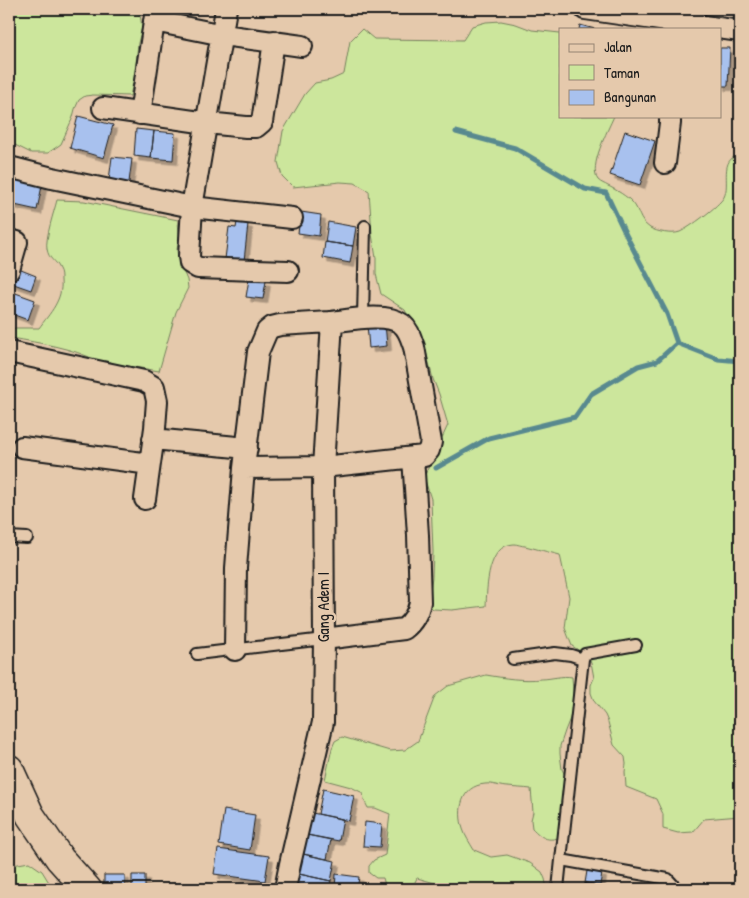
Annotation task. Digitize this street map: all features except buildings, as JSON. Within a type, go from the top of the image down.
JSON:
[{"type":"main road","points":[[9,769],[30,815],[60,859],[87,889]]},
{"type":"street","points":[[226,9],[192,207],[190,263],[198,268],[288,271]]},
{"type":"street","points":[[585,9],[666,20],[698,17],[740,31]]},
{"type":"street","points":[[140,114],[155,15],[223,35],[302,46]]},
{"type":"street","points":[[103,108],[207,123],[256,127],[262,122],[274,41]]},
{"type":"street","points":[[665,163],[670,118]]},
{"type":"street","points":[[9,167],[192,207],[292,218]]},
{"type":"street","points":[[9,240],[17,242],[9,270]]},
{"type":"street","points":[[234,650],[236,568],[244,468],[246,448],[258,352],[267,331],[272,327],[280,325],[363,318],[390,318],[402,324],[410,334],[414,347],[431,442],[429,450],[424,456],[323,467],[244,468]]},
{"type":"street","name":"Gang Adem I","points":[[285,889],[323,722],[323,467],[332,322]]},
{"type":"street","points":[[9,352],[144,381],[154,387],[157,400],[145,499]]},
{"type":"street","points":[[153,438],[246,448]]},
{"type":"street","points":[[22,447],[150,464]]},
{"type":"street","points":[[324,639],[404,629],[418,610],[420,602],[418,535],[413,458]]},
{"type":"lane","points":[[363,318],[365,226]]},
{"type":"lane","points":[[9,537],[27,538]]},
{"type":"lane","points":[[197,654],[324,639]]},
{"type":"lane","points":[[558,889],[583,659],[585,654],[636,645]]},
{"type":"lane","points":[[513,659],[555,653],[583,659]]},
{"type":"lane","points":[[561,860],[668,879],[677,889]]},
{"type":"green space","points":[[9,9],[139,9],[142,27],[130,96],[93,95],[85,96],[79,100],[61,144],[48,153],[31,153],[9,142]]},
{"type":"green space","points":[[501,21],[532,30],[559,33],[559,118],[613,118],[600,148],[595,166],[598,180],[631,201],[643,222],[650,228],[665,233],[673,233],[680,232],[697,222],[724,197],[727,166],[733,157],[740,155],[740,816],[704,819],[693,832],[678,833],[663,829],[663,814],[656,799],[626,787],[625,757],[614,745],[605,715],[594,701],[591,693],[591,685],[594,678],[591,662],[586,655],[572,646],[565,628],[569,597],[560,555],[515,544],[505,546],[498,552],[490,569],[486,606],[452,610],[433,609],[428,604],[433,552],[431,499],[424,477],[448,425],[427,355],[405,310],[381,294],[376,274],[369,191],[355,183],[340,182],[293,187],[282,176],[278,162],[283,131],[305,94],[315,83],[331,80],[344,74],[350,41],[362,29],[374,39],[463,40],[472,26],[486,22]]},
{"type":"green space","points":[[57,200],[84,201],[178,220],[178,259],[187,280],[188,288],[176,312],[159,371],[97,361],[67,349],[12,338],[9,331],[15,328],[39,328],[55,306],[60,294],[61,273],[47,249],[48,232]]},
{"type":"green space","points":[[486,675],[527,680],[564,676],[572,677],[574,708],[560,746],[560,754],[562,769],[572,791],[573,798],[561,837],[548,839],[532,828],[531,789],[488,784],[477,786],[466,794],[461,807],[463,829],[474,850],[491,857],[507,855],[530,863],[542,872],[547,889],[449,889],[449,887],[417,878],[413,889],[386,889],[383,878],[376,878],[369,873],[369,866],[374,860],[385,855],[390,814],[375,808],[368,808],[363,793],[351,787],[325,780],[335,741],[342,737],[390,751],[405,750],[418,741],[435,696],[448,686]]},
{"type":"green space","points":[[29,862],[42,871],[53,889],[9,889],[9,871],[13,865]]},
{"type":"waterway","points":[[456,132],[515,148],[585,189],[606,193],[667,314],[677,343],[718,359],[740,361]]},
{"type":"waterway","points":[[436,468],[489,438],[575,417],[591,394],[638,366],[657,361],[677,343]]}]
